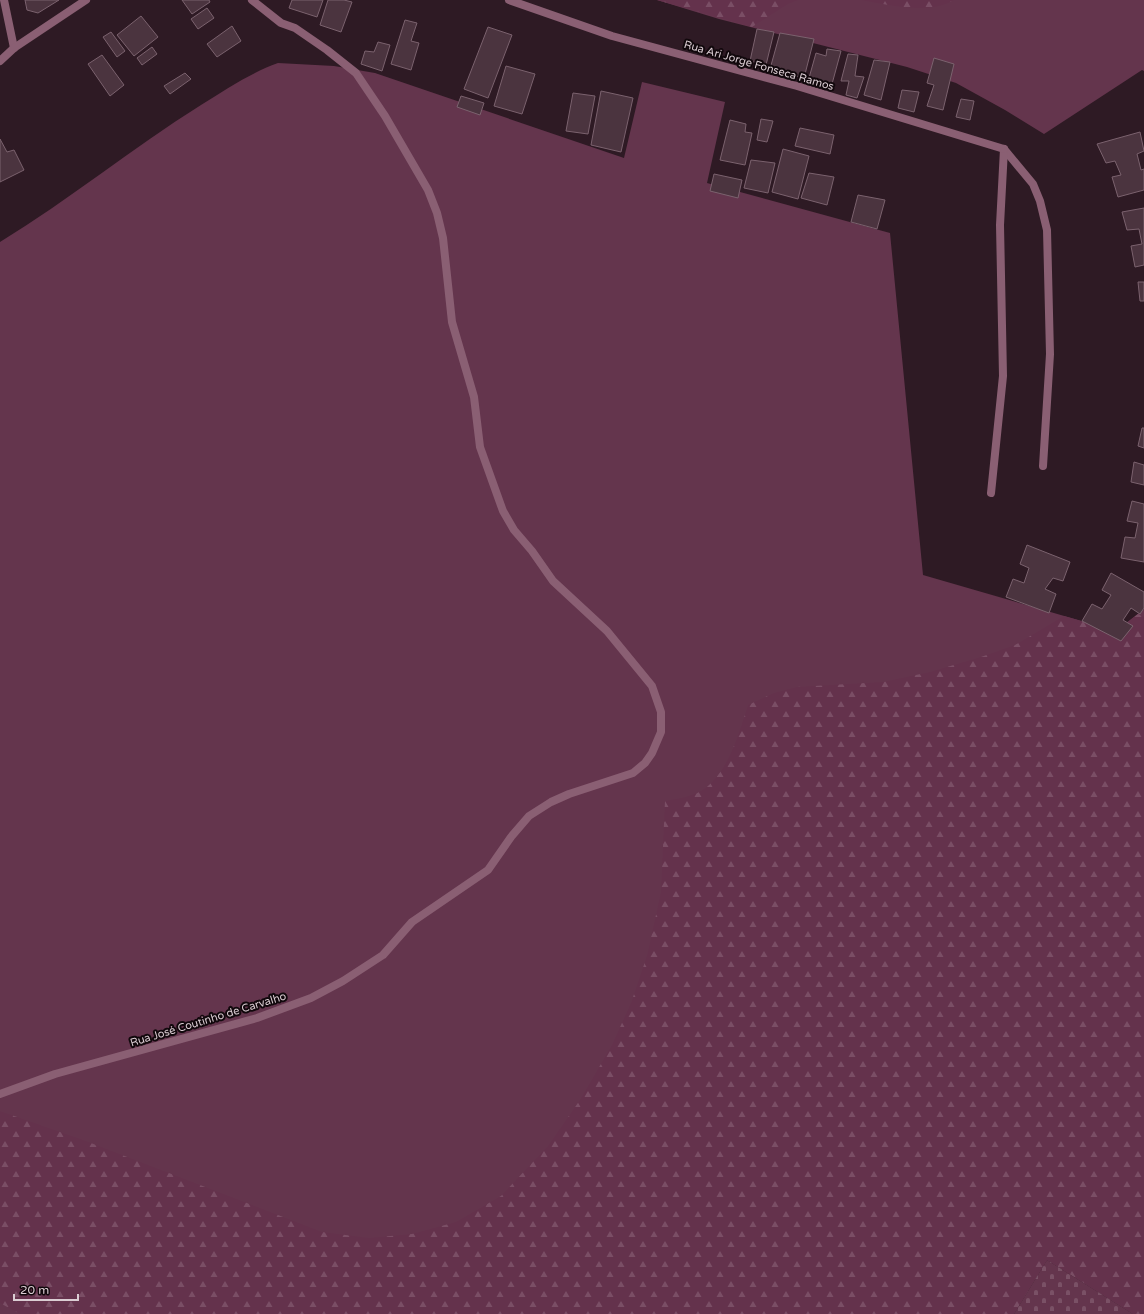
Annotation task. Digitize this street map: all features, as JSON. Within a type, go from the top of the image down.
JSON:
[{"type":"street","points":[[4,0],[14,48]]},
{"type":"street","points":[[0,61],[14,48],[86,0]]},
{"type":"street","name":"Rua José Coutinho de Carvalho","points":[[0,1094],[55,1074],[257,1018],[311,998],[343,981],[383,955],[412,922],[488,870],[510,837],[529,816],[551,802],[569,794],[633,773],[645,763],[652,753],[661,732],[661,712],[652,686],[607,631],[553,581],[532,551],[514,530],[503,511],[482,452],[474,397],[452,322],[443,238],[437,213],[428,190],[385,116],[356,74],[328,50],[295,28],[281,23],[252,0]]},
{"type":"street","name":"Rua Ari Jorge Fonseca Ramos","points":[[509,0],[612,36],[797,86],[1004,149]]},
{"type":"street","points":[[1004,149],[1033,184],[1040,201],[1046,230],[1050,354],[1043,466]]},
{"type":"street","points":[[991,493],[1002,376],[1000,225],[1004,149]]},
{"type":"green space","points":[[657,0],[1144,0],[1144,71],[1142,70],[1044,134],[1005,110],[956,83],[907,67],[719,19]]},
{"type":"green space","points":[[657,0],[798,0],[788,4],[752,27]]},
{"type":"green space","points":[[861,0],[954,0],[944,5],[933,7],[909,8]]},
{"type":"green space","points":[[278,63],[334,66],[375,73],[624,158],[642,82],[725,102],[707,183],[890,233],[923,575],[1116,631],[1144,609],[1144,1314],[1133,1314],[1047,1260],[1014,1314],[0,1314],[0,242],[51,209],[201,105],[248,77]]},
{"type":"green space","points":[[1138,614],[1144,617],[1144,1314],[1133,1314],[1047,1260],[1014,1314],[20,1314],[0,1303],[0,1111],[83,1140],[322,1232],[369,1238],[412,1234],[456,1222],[501,1196],[548,1146],[580,1100],[612,1045],[631,1003],[647,956],[661,892],[665,801],[692,795],[704,789],[713,781],[722,770],[735,744],[748,705],[774,693],[797,687],[883,682],[930,672],[1015,645],[1064,616],[1116,631]]},
{"type":"green space","points":[[1047,1260],[1133,1314],[1014,1314]]},
{"type":"building","points":[[25,0],[59,0],[38,13],[27,10]]},
{"type":"building","points":[[182,0],[209,0],[210,2],[192,14]]},
{"type":"building","points":[[292,0],[323,0],[317,17],[289,8]]},
{"type":"building","points":[[328,0],[344,0],[352,2],[341,32],[320,25]]},
{"type":"building","points":[[207,8],[214,18],[198,29],[191,19]]},
{"type":"building","points":[[141,16],[158,37],[134,56],[117,35]]},
{"type":"building","points":[[405,20],[417,23],[411,41],[419,43],[411,70],[391,64]]},
{"type":"building","points":[[232,26],[241,41],[217,57],[207,44]]},
{"type":"building","points":[[488,27],[512,35],[488,98],[464,89]]},
{"type":"building","points":[[757,29],[774,32],[766,65],[750,61]]},
{"type":"building","points":[[111,32],[125,51],[117,57],[103,37]]},
{"type":"building","points":[[780,33],[814,39],[804,78],[770,69]]},
{"type":"building","points":[[378,42],[390,45],[382,71],[361,64],[365,51],[374,52]]},
{"type":"building","points":[[152,47],[157,54],[142,65],[137,58]]},
{"type":"building","points":[[827,49],[841,51],[832,84],[809,78],[816,53],[826,56]]},
{"type":"building","points":[[848,54],[858,55],[855,76],[864,77],[857,98],[846,95],[849,81],[841,81]]},
{"type":"building","points":[[102,55],[124,85],[110,96],[88,64]]},
{"type":"building","points":[[934,58],[954,64],[943,110],[927,106],[934,85],[927,83]]},
{"type":"building","points":[[874,60],[890,62],[881,100],[864,95]]},
{"type":"building","points":[[506,66],[535,74],[522,114],[494,106]]},
{"type":"building","points":[[185,73],[191,79],[170,94],[164,86]]},
{"type":"building","points":[[902,90],[919,92],[914,112],[898,108]]},
{"type":"building","points":[[601,91],[633,98],[621,152],[591,145]]},
{"type":"building","points":[[573,93],[595,96],[588,134],[566,131]]},
{"type":"building","points":[[461,96],[484,103],[480,115],[457,107]]},
{"type":"building","points":[[961,99],[974,101],[970,120],[956,117]]},
{"type":"building","points":[[761,119],[773,121],[767,142],[757,140]]},
{"type":"building","points":[[730,120],[746,124],[745,132],[752,133],[745,165],[720,160]]},
{"type":"building","points":[[800,128],[834,135],[830,154],[795,146]]},
{"type":"building","points":[[1140,132],[1144,151],[1137,154],[1141,170],[1144,169],[1144,190],[1118,197],[1112,177],[1121,175],[1115,161],[1106,163],[1097,144]]},
{"type":"building","points":[[0,139],[7,152],[14,150],[24,170],[0,182]]},
{"type":"building","points":[[783,149],[809,156],[798,199],[772,192]]},
{"type":"building","points":[[751,160],[775,163],[768,193],[744,188]]},
{"type":"building","points":[[809,173],[834,177],[827,205],[801,198]]},
{"type":"building","points":[[714,174],[742,180],[738,198],[710,191]]},
{"type":"building","points":[[858,195],[885,200],[877,229],[851,222]]},
{"type":"building","points":[[1144,208],[1144,265],[1135,267],[1131,246],[1142,244],[1139,229],[1127,230],[1122,212]]},
{"type":"building","points":[[1138,282],[1144,282],[1144,301],[1140,301]]},
{"type":"building","points":[[1142,428],[1144,428],[1144,448],[1138,446]]},
{"type":"building","points":[[1134,462],[1144,465],[1144,485],[1131,482]]},
{"type":"building","points":[[1132,501],[1144,504],[1144,562],[1121,558],[1125,537],[1135,538],[1138,523],[1127,521]]},
{"type":"building","points":[[1027,545],[1070,562],[1063,581],[1053,578],[1045,589],[1056,594],[1049,613],[1006,597],[1013,579],[1024,583],[1029,568],[1020,564]]},
{"type":"building","points":[[1111,573],[1144,592],[1144,608],[1140,614],[1131,608],[1123,620],[1133,626],[1121,641],[1082,621],[1092,604],[1102,609],[1111,595],[1102,590]]}]
